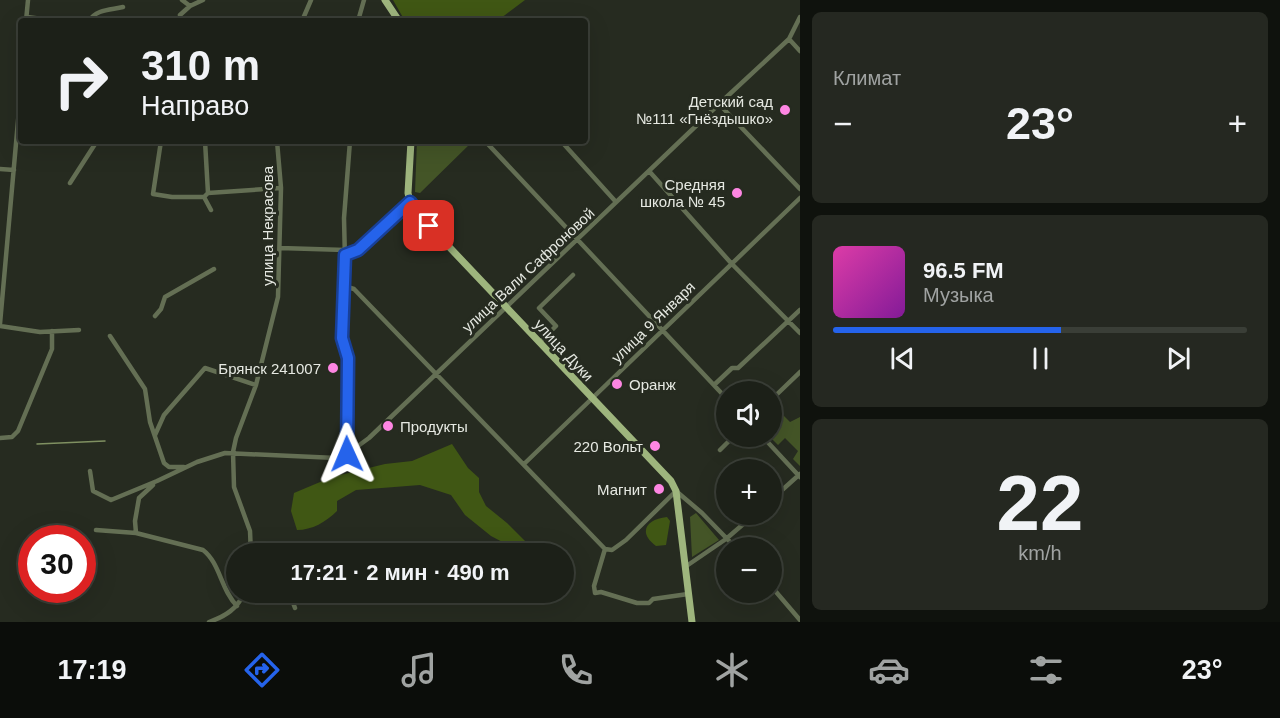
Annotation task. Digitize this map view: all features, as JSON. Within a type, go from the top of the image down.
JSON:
[{"type":"main road","points":[[385,0],[397,18]]},
{"type":"main road","points":[[410,202],[408,193],[411,144]]},
{"type":"main road","name":"улица Дуки","points":[[410,202],[417,213],[671,481],[676,491]]},
{"type":"main road","points":[[676,491],[692,622]]},
{"type":"street","points":[[27,18],[28,0]]},
{"type":"street","points":[[182,0],[190,6]]},
{"type":"street","points":[[180,15],[190,6],[203,0]]},
{"type":"street","points":[[303,18],[311,0]]},
{"type":"street","points":[[359,18],[364,0]]},
{"type":"street","points":[[90,18],[101,11],[123,7]]},
{"type":"street","name":"улица Вали Сафроновой","points":[[233,452],[305,458],[339,458],[369,438],[789,39],[800,17]]},
{"type":"street","points":[[789,39],[800,51]]},
{"type":"street","points":[[718,104],[800,189]]},
{"type":"street","points":[[18,123],[0,325],[40,332],[79,330]]},
{"type":"street","points":[[70,183],[95,144]]},
{"type":"street","points":[[161,144],[153,194],[172,197],[281,188]]},
{"type":"street","points":[[205,144],[206,195],[211,210]]},
{"type":"street","name":"улица Некрасова","points":[[251,543],[250,531],[234,487],[233,452],[256,385],[278,297],[281,188],[277,144]]},
{"type":"street","points":[[347,454],[348,358],[342,338],[344,218],[350,144]]},
{"type":"street","points":[[488,144],[714,385],[732,368],[738,368],[800,310]]},
{"type":"street","points":[[564,144],[616,202]]},
{"type":"street","points":[[0,169],[14,170]]},
{"type":"street","points":[[649,171],[731,263],[800,333]]},
{"type":"street","name":"улица 9 Января","points":[[524,464],[800,198]]},
{"type":"street","points":[[280,248],[345,252],[358,250],[410,202]]},
{"type":"street","points":[[155,316],[161,309],[165,297],[214,269]]},
{"type":"street","points":[[539,343],[556,326],[539,308],[573,275]]},
{"type":"street","points":[[344,286],[354,289],[605,549],[612,550],[626,540],[676,491],[702,513],[724,537]]},
{"type":"street","points":[[0,438],[12,436],[18,431],[52,349],[52,331]]},
{"type":"street","points":[[110,336],[145,389],[150,422],[165,465],[186,467]]},
{"type":"street","points":[[155,435],[164,415],[205,368],[256,385]]},
{"type":"street","points":[[782,389],[800,372]]},
{"type":"street","points":[[720,450],[723,447]]},
{"type":"street","points":[[772,447],[799,475],[782,490]]},
{"type":"street","points":[[90,471],[93,491],[111,500],[186,467],[233,452]]},
{"type":"street","points":[[136,533],[135,521],[140,498],[157,481]]},
{"type":"street","points":[[728,537],[742,525]]},
{"type":"street","points":[[96,530],[136,533],[203,550],[209,554],[226,592],[237,606]]},
{"type":"street","points":[[684,567],[716,546]]},
{"type":"street","points":[[605,549],[594,586],[595,593],[601,592],[637,603],[649,603],[653,599],[688,594]]},
{"type":"street","points":[[782,599],[800,620]]},
{"type":"street","points":[[209,622],[229,613],[239,603]]},
{"type":"street","points":[[293,603],[295,608]]},
{"type":"green space","points":[[393,0],[525,0],[501,18],[403,18]]},
{"type":"green space","points":[[417,144],[470,144],[420,193],[415,192]]},
{"type":"green space","points":[[782,414],[790,422],[800,417],[800,466],[793,459],[798,451],[785,438],[782,441]]},
{"type":"green space","points":[[452,444],[468,468],[479,478],[479,492],[486,506],[527,543],[504,543],[491,536],[465,515],[451,495],[420,485],[356,490],[337,501],[337,511],[323,522],[308,529],[297,530],[291,511],[294,493],[332,477],[385,464],[412,461]]},
{"type":"green space","points":[[696,513],[716,537],[716,542],[692,557],[690,517]]},
{"type":"green space","points":[[667,517],[670,521],[666,545],[656,546],[647,536],[647,527],[654,520]]},
{"type":"waterway","points":[[37,444],[105,441]]},
{"type":"place","name":"Детский сад №111 «Гнёздышко»","points":[[785,110]]},
{"type":"place","name":"Средняя школа № 45","points":[[737,193]]},
{"type":"place","name":"Брянск 241007","points":[[333,368]]},
{"type":"place","name":"Оранж","points":[[617,384]]},
{"type":"place","name":"Продукты","points":[[388,426]]},
{"type":"place","name":"220 Вольт","points":[[655,446]]},
{"type":"place","name":"Магнит","points":[[659,489]]},
{"type":"route","points":[[347,454],[348,358],[342,338],[345,255],[358,250],[410,202],[429,226]]}]
